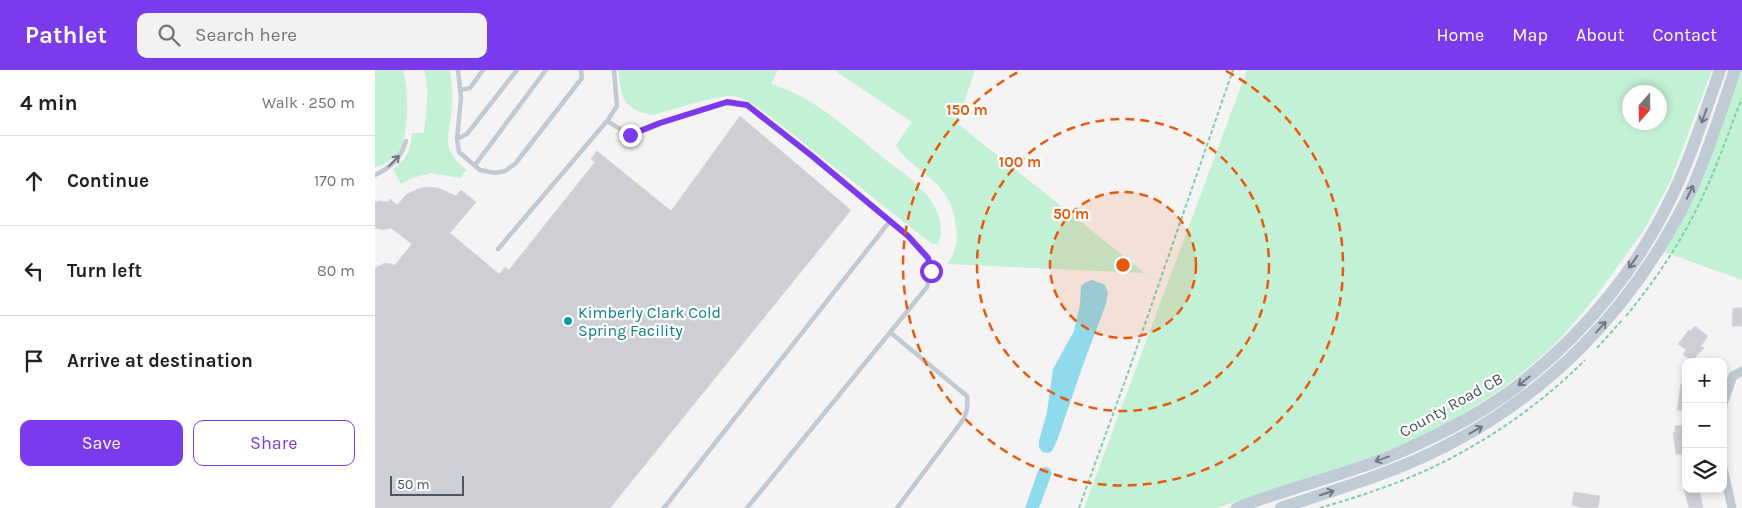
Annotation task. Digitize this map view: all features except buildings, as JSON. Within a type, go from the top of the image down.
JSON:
[{"type":"main road","name":"County Road CB","points":[[1237,508],[1358,468],[1422,442],[1509,393],[1567,343],[1617,286],[1654,230],[1682,174],[1720,70]]},
{"type":"main road","name":"County Road CB","points":[[1281,508],[1391,471],[1424,457],[1491,422],[1552,376],[1601,327],[1631,291],[1666,237],[1694,182],[1735,70]]},
{"type":"street","points":[[1723,403],[1731,382],[1740,372]]},
{"type":"street","points":[[1727,486],[1732,508]]},
{"type":"lane","points":[[458,70],[461,98],[457,139],[459,152],[480,170],[495,173],[505,171],[515,164],[582,78],[581,70]]},
{"type":"lane","points":[[460,90],[469,88],[483,70]]},
{"type":"lane","points":[[457,139],[467,134],[517,70]]},
{"type":"lane","points":[[475,166],[546,70]]},
{"type":"lane","points":[[498,249],[607,121],[617,106],[614,70]]},
{"type":"lane","points":[[607,121],[630,135],[660,123],[727,102],[747,105],[908,236],[928,258],[931,271],[927,287],[747,508]]},
{"type":"lane","points":[[375,175],[391,166],[398,158],[407,141]]},
{"type":"lane","points":[[664,508],[890,221]]},
{"type":"lane","points":[[891,333],[967,396],[968,407],[961,424],[897,508]]},
{"type":"path","points":[[1079,508],[1233,70]]},
{"type":"green space","points":[[375,70],[403,70],[407,114],[401,149],[391,160],[375,167]]},
{"type":"green space","points":[[424,70],[450,70],[452,97],[448,134],[449,147],[458,162],[467,170],[460,178],[431,173],[412,178],[401,184],[393,169],[407,154],[412,133],[424,133],[427,94]]},
{"type":"green space","points":[[619,70],[778,70],[771,84],[804,98],[832,116],[920,187],[933,203],[940,220],[941,233],[938,244],[932,244],[759,108],[747,101],[734,96],[727,96],[653,115],[643,113],[625,101]]},
{"type":"green space","points":[[834,70],[975,70],[957,123],[1145,273],[947,264],[954,251],[957,237],[951,206],[937,184],[904,156],[896,145],[912,122]]},
{"type":"green space","points":[[1247,70],[1712,70],[1670,182],[1644,230],[1597,295],[1551,348],[1505,387],[1446,425],[1350,466],[1216,508],[1084,508]]},
{"type":"green space","points":[[1742,70],[1742,280],[1662,251]]},
{"type":"water","points":[[1092,280],[1105,285],[1108,293],[1106,304],[1058,438],[1052,451],[1048,453],[1043,452],[1039,448],[1039,441],[1047,412],[1053,369],[1074,331],[1080,304],[1081,286]]},
{"type":"water","points":[[1045,467],[1049,468],[1052,473],[1039,508],[1025,508],[1038,471]]},
{"type":"place","name":"Kimberly Clark Cold Spring Facility","points":[[568,321]]},
{"type":"route","points":[[630,135],[660,123],[727,102],[747,105],[881,212],[908,236],[928,258],[931,271]]}]
